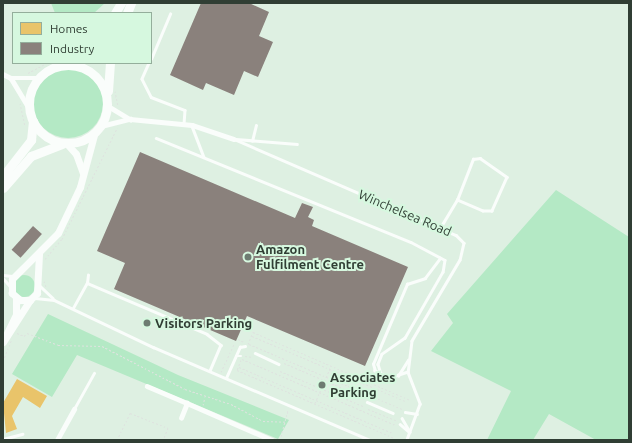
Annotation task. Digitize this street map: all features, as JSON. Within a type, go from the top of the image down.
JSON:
[{"type":"highway","points":[[116,12],[121,3]]},
{"type":"highway","points":[[128,12],[132,3]]},
{"type":"highway","points":[[3,188],[36,152],[94,135],[102,126],[108,103],[110,64]]},
{"type":"highway","points":[[65,144],[47,138],[33,121],[29,108],[31,92],[39,78],[48,67],[62,65],[83,68],[100,81],[108,103]]},
{"type":"highway","points":[[3,176],[31,140],[33,121]]},
{"type":"street","points":[[3,74],[11,78],[39,78]]},
{"type":"street","points":[[11,78],[29,108]]},
{"type":"street","points":[[108,103],[130,119]]},
{"type":"street","points":[[102,126],[130,119],[184,124],[192,125],[234,139]]},
{"type":"street","points":[[3,343],[16,314],[16,298],[10,286],[14,276],[22,272],[58,233],[76,198],[94,135]]},
{"type":"street","points":[[65,144],[76,154],[83,173]]},
{"type":"street","points":[[3,343],[31,299],[38,281],[39,254]]},
{"type":"street","points":[[22,272],[38,281]]},
{"type":"street","points":[[16,298],[31,299]]},
{"type":"street","points":[[147,386],[272,440]]},
{"type":"street","points":[[181,418],[187,403]]},
{"type":"street","points":[[57,440],[74,409]]},
{"type":"lane","points":[[152,57],[170,14]]},
{"type":"lane","points":[[149,64],[142,78],[151,97],[185,110],[184,124]]},
{"type":"lane","points":[[192,125],[204,157]]},
{"type":"lane","points":[[252,141],[256,125]]},
{"type":"lane","points":[[156,138],[440,258],[446,264],[443,272],[405,338],[382,354],[378,364],[381,374]]},
{"type":"lane","points":[[234,139],[297,144]]},
{"type":"lane","name":"Winchelsea Road","points":[[234,139],[456,235],[465,246],[451,278],[416,332],[408,359],[408,372],[418,397],[418,414],[407,440]]},
{"type":"lane","points":[[440,228],[456,200],[476,158],[507,177],[492,211],[483,211],[456,200]]},
{"type":"lane","points":[[408,372],[398,376],[381,374],[373,364],[407,284],[425,278],[440,258]]},
{"type":"lane","points":[[73,308],[87,283],[88,275]]},
{"type":"lane","points":[[3,277],[14,276]]},
{"type":"lane","points":[[3,277],[10,286]]},
{"type":"lane","points":[[38,281],[54,300]]},
{"type":"lane","points":[[87,283],[207,334],[221,345],[210,371]]},
{"type":"lane","points":[[31,299],[54,300],[220,376],[370,440]]},
{"type":"lane","points":[[226,378],[238,351],[245,348]]},
{"type":"lane","points":[[255,353],[279,364]]},
{"type":"lane","points":[[236,356],[241,357]]},
{"type":"lane","points":[[398,376],[408,359]]},
{"type":"lane","points":[[74,409],[94,373]]},
{"type":"lane","points":[[366,400],[393,413]]},
{"type":"lane","points":[[405,412],[418,414]]},
{"type":"lane","points":[[402,418],[410,432]]},
{"type":"lane","points":[[400,423],[410,432]]},
{"type":"lane","points":[[3,439],[8,440],[22,434]]},
{"type":"path","points":[[3,66],[4,61]]},
{"type":"path","points":[[25,73],[48,67]]},
{"type":"path","points":[[19,99],[25,128]]},
{"type":"path","points":[[3,361],[16,332],[24,336],[27,333],[58,345],[102,346],[122,360],[206,396],[231,404],[263,421],[287,422]]},
{"type":"path","points":[[394,438],[237,370],[241,357],[253,332],[410,400]]},
{"type":"path","points":[[252,336],[405,402]]},
{"type":"path","points":[[238,339],[402,409]]},
{"type":"path","points":[[220,376],[234,344]]},
{"type":"path","points":[[241,357],[395,425]]},
{"type":"path","points":[[284,363],[325,380],[366,400]]},
{"type":"path","points":[[315,404],[331,366]]},
{"type":"path","points":[[238,367],[392,433]]},
{"type":"path","points":[[280,371],[362,406]]},
{"type":"path","points":[[201,409],[206,396]]},
{"type":"path","points":[[368,409],[400,423]]},
{"type":"path","points":[[280,440],[287,422],[288,411]]},
{"type":"path","points":[[117,440],[130,413],[168,428],[163,440]]},
{"type":"green space","points":[[51,3],[105,3],[95,12],[55,12]]},
{"type":"green space","points":[[68,68],[81,71],[93,78],[100,90],[103,103],[100,116],[93,128],[81,135],[68,138],[55,135],[43,128],[36,116],[33,103],[36,90],[43,78],[55,71]]},
{"type":"green space","points":[[556,190],[629,237],[629,440],[596,440],[549,414],[533,440],[487,440],[511,391],[431,351],[453,323],[447,314]]},
{"type":"green space","points":[[24,275],[28,276],[34,282],[34,290],[28,296],[24,297],[20,296],[14,290],[13,286],[14,282],[20,276]]},
{"type":"green space","points":[[48,314],[178,375],[289,420],[278,439],[77,355],[52,397],[12,374]]},
{"type":"building: Homes","points":[[17,379],[47,396],[40,408],[23,397],[12,416],[17,429],[6,433],[3,403]]},
{"type":"building: Industry","points":[[201,3],[249,3],[269,12],[259,36],[273,42],[258,77],[244,71],[234,95],[206,83],[203,90],[170,75]]},
{"type":"building: Industry","name":"Amazon Fulfilment Centre","points":[[140,152],[295,218],[302,203],[313,207],[308,217],[314,220],[312,226],[408,267],[365,366],[247,316],[236,341],[114,289],[125,263],[97,251]]},
{"type":"building: Industry","points":[[33,226],[42,234],[21,258],[12,250]]},
{"type":"place","name":"Amazon Fulfilment Centre","points":[[248,257]]},
{"type":"place","name":"Visitors Parking","points":[[147,323]]},
{"type":"place","name":"Associates Parking","points":[[322,385]]}]
